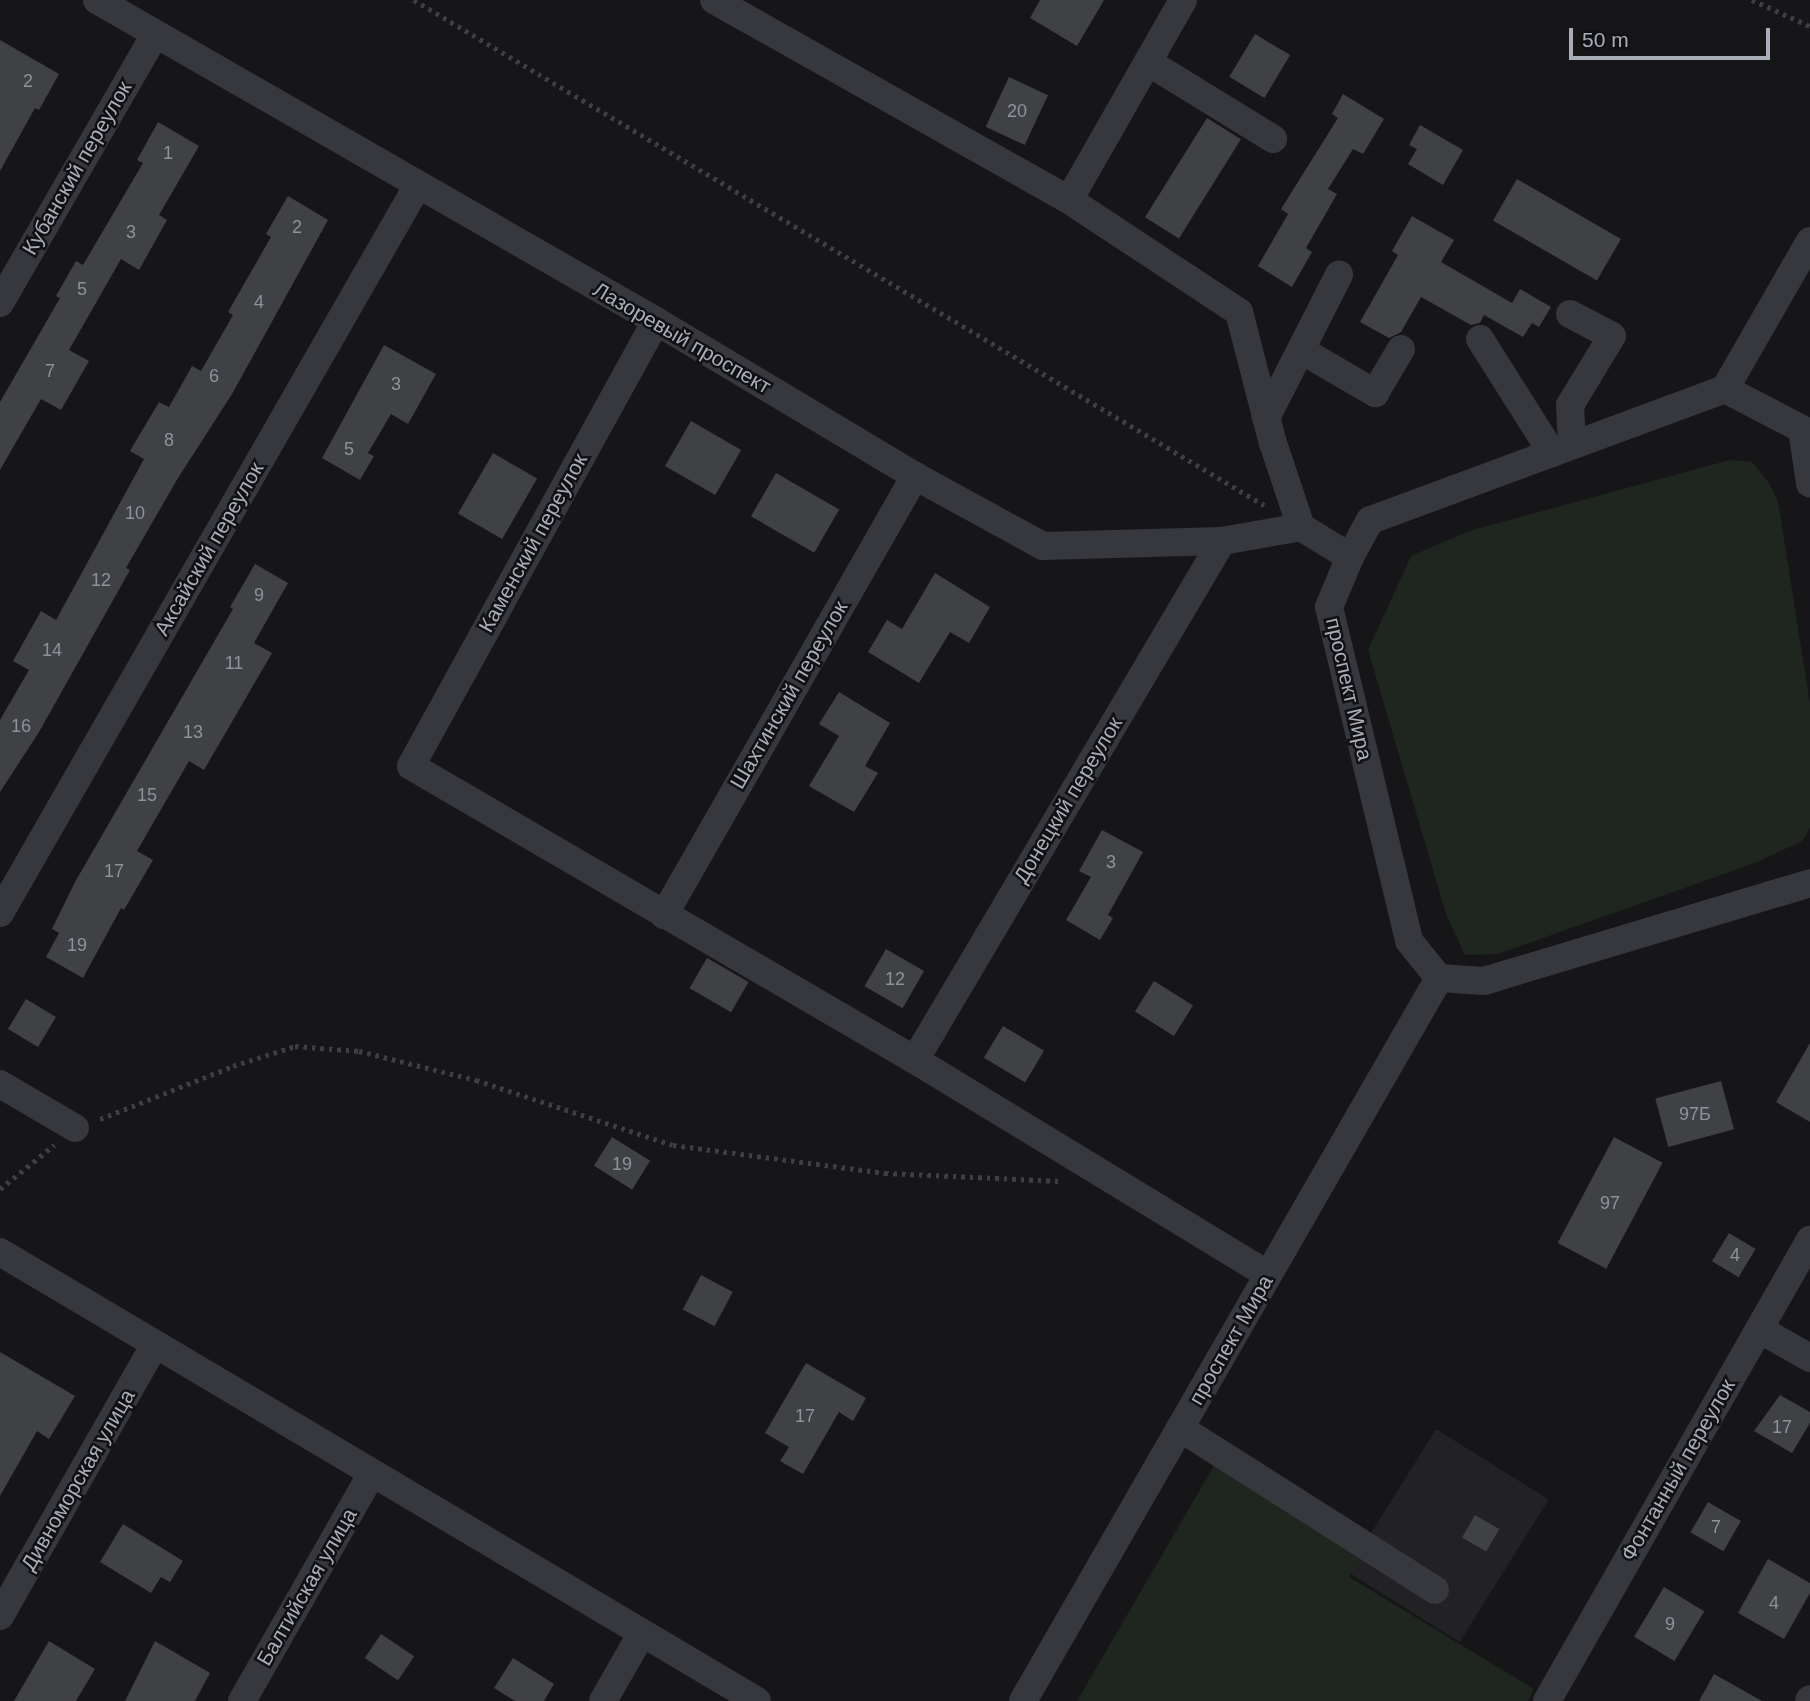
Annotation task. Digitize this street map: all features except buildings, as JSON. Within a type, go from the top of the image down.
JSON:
[{"type":"street","name":"Лазоревый проспект","points":[[97,0],[656,321],[915,476],[1043,546],[1222,541],[1301,527]]},
{"type":"street","points":[[1069,200],[1183,0]]},
{"type":"street","points":[[718,1],[1069,200],[1239,312],[1266,418],[1301,527],[1350,557]]},
{"type":"street","name":"Кубанский переулок","points":[[0,303],[155,34]]},
{"type":"street","points":[[1148,62],[1273,139]]},
{"type":"street","name":"Аксайский переулок","points":[[0,913],[418,185]]},
{"type":"street","points":[[1810,241],[1725,389],[1806,422],[1810,483]]},
{"type":"street","points":[[1266,418],[1339,275]]},
{"type":"street","points":[[1562,449],[1570,405],[1612,336],[1570,314]]},
{"type":"street","name":"Каменский переулок","points":[[656,321],[411,766],[664,915]]},
{"type":"street","points":[[1480,339],[1562,449]]},
{"type":"street","points":[[1301,350],[1375,393],[1401,349]]},
{"type":"street","name":"проспект Мира","points":[[1023,1701],[1439,978],[1409,941],[1329,607],[1350,557],[1370,520],[1725,389]]},
{"type":"street","name":"Шахтинский переулок","points":[[664,915],[915,476]]},
{"type":"street","name":"Донецкий переулок","points":[[915,1060],[1222,541]]},
{"type":"street","points":[[1439,978],[1484,981],[1810,883]]},
{"type":"street","points":[[664,915],[915,1060],[1268,1275]]},
{"type":"street","points":[[0,1084],[75,1128]]},
{"type":"street","name":"Фонтанный переулок","points":[[1547,1701],[1810,1240]]},
{"type":"street","points":[[0,1252],[757,1701]]},
{"type":"street","points":[[1759,1329],[1810,1358]]},
{"type":"street","name":"Дивноморская улица","points":[[0,1616],[155,1344]]},
{"type":"street","points":[[1180,1428],[1435,1590]]},
{"type":"street","name":"Балтийская улица","points":[[242,1701],[372,1473]]},
{"type":"street","points":[[603,1701],[642,1633]]},
{"type":"path","points":[[414,0],[1265,506]]},
{"type":"path","points":[[1752,0],[1810,26]]},
{"type":"path","points":[[0,1189],[75,1128],[233,1066],[295,1046],[359,1051],[476,1080],[673,1145],[885,1173],[1064,1181]]},
{"type":"shaded area","points":[[1730,460],[1752,462],[1769,483],[1778,501],[1810,704],[1810,828],[1802,841],[1755,863],[1498,954],[1465,955],[1446,914],[1368,650],[1411,556],[1469,531]]},
{"type":"shaded area","points":[[1436,1429],[1549,1499],[1460,1642],[1347,1571]]},
{"type":"shaded area","points":[[1215,1464],[1362,1555],[1349,1577],[1534,1689],[1528,1701],[1077,1701]]}]
